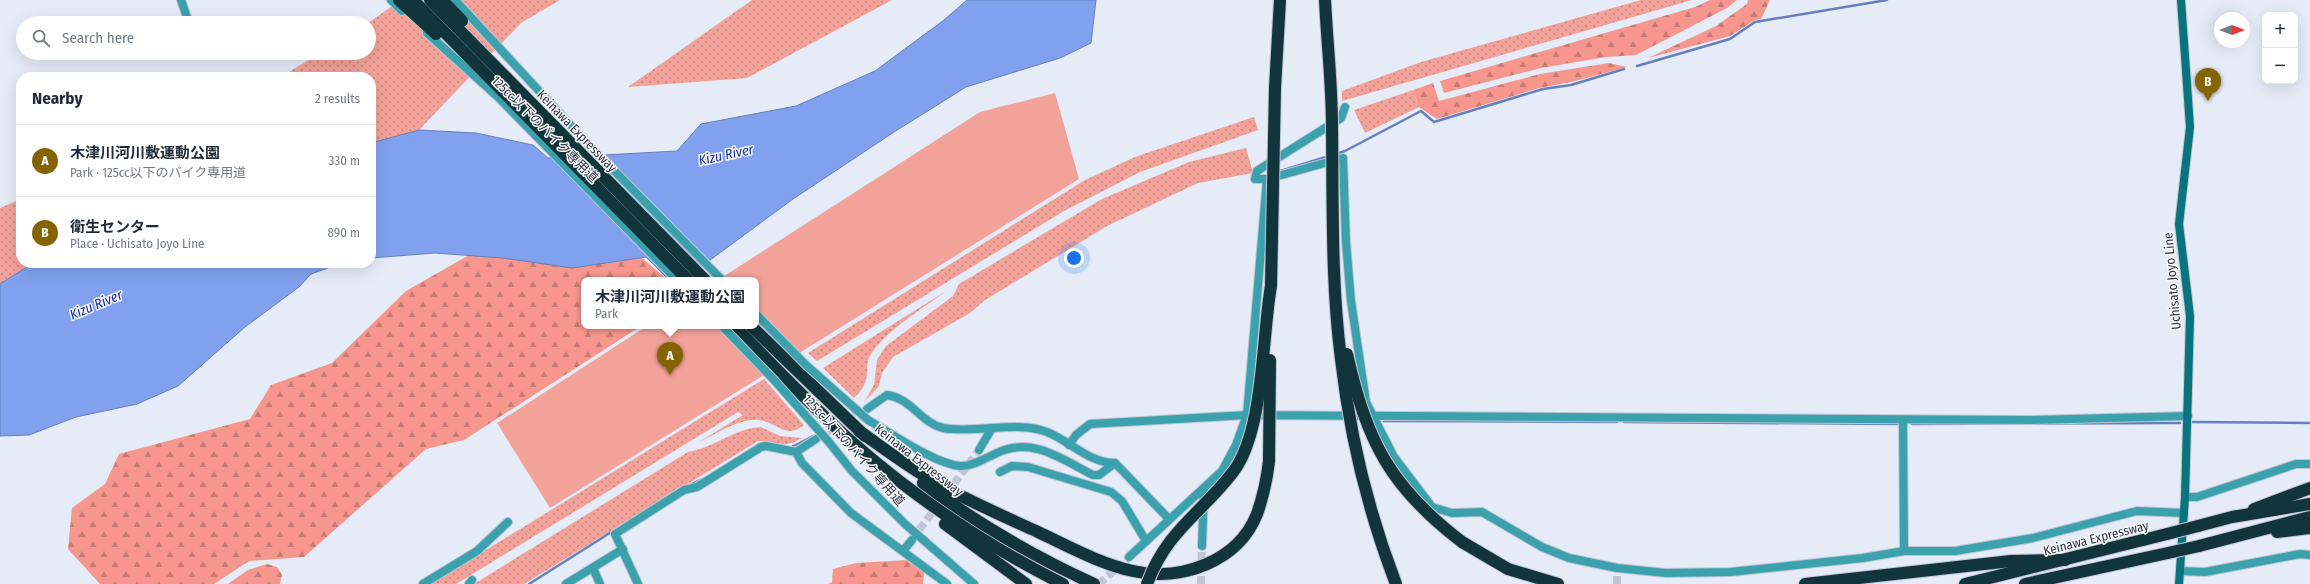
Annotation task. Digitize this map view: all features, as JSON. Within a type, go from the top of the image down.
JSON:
[{"type":"highway","points":[[399,0],[414,15],[486,76]]},
{"type":"highway","name":"Keinawa Expressway","points":[[413,0],[685,277]]},
{"type":"highway","name":"Keinawa Expressway","points":[[430,0],[702,277]]},
{"type":"highway","points":[[442,0],[498,61],[547,119]]},
{"type":"highway","points":[[859,431],[938,484],[1106,563],[1132,571],[1158,575],[1193,570],[1215,561],[1231,550],[1244,537],[1256,515],[1266,482],[1269,461],[1275,88],[1280,0]]},
{"type":"highway","points":[[1325,0],[1332,125],[1332,182],[1337,319],[1346,396],[1362,479],[1382,547],[1396,584]]},
{"type":"highway","points":[[1332,182],[1340,307],[1344,337],[1356,394],[1367,426],[1394,475],[1412,498],[1431,518],[1462,542],[1508,569],[1558,584]]},
{"type":"highway","points":[[1148,584],[1154,566],[1166,546],[1234,471],[1249,440],[1261,380],[1266,316],[1271,286]]},
{"type":"highway","points":[[737,329],[852,442],[894,477],[987,543],[1063,584]]},
{"type":"highway","name":"Keinawa Expressway","points":[[754,329],[859,431],[946,500],[1037,557],[1094,584]]},
{"type":"highway","points":[[894,477],[934,516],[1026,584]]},
{"type":"highway","points":[[2232,517],[2295,492],[2310,488]]},
{"type":"highway","points":[[2232,517],[2310,504]]},
{"type":"highway","name":"Keinawa Expressway","points":[[1965,584],[2232,517]]},
{"type":"highway","points":[[2025,584],[2199,546],[2236,536],[2302,526],[2310,517]]},
{"type":"highway","points":[[1805,584],[2011,561],[2065,560]]},
{"type":"main road","name":"Uchisato Joyo Line","points":[[2179,584],[2188,416],[2190,316],[2179,224],[2190,127],[2181,0]]},
{"type":"street","points":[[181,0],[187,16]]},
{"type":"street","name":"125cc以下のバイク専用道","points":[[391,0],[498,97],[674,277]]},
{"type":"street","name":"125cc以下のバイク専用道","points":[[455,0],[589,145],[719,277]]},
{"type":"street","points":[[1345,107],[1341,118],[1256,171],[1254,179],[1267,179],[1343,158],[1346,242],[1355,341],[1366,402],[1394,457],[1432,507],[1452,513],[1482,512],[1542,548],[1569,558],[1617,572],[1666,573],[1731,572],[1863,558],[1904,552],[1955,551],[2033,538],[2137,511],[2184,513]]},
{"type":"street","points":[[1129,556],[1222,471],[1236,445],[1247,415],[1267,179]]},
{"type":"street","name":"125cc以下のバイク専用道","points":[[759,317],[806,365],[868,420],[944,463],[962,467],[1017,445],[1031,446],[1051,454],[1093,475],[1099,475],[1115,463]]},
{"type":"street","name":"125cc以下のバイク専用道","points":[[725,329],[775,381],[828,441],[852,471],[905,524],[974,584]]},
{"type":"street","points":[[867,409],[887,395],[894,396],[909,403],[929,422],[944,428],[992,428],[1046,432],[1103,463],[1115,463],[1169,519]]},
{"type":"street","points":[[1069,445],[1076,435],[1090,424],[1247,415],[1903,420],[2030,420],[2188,416]]},
{"type":"street","points":[[1903,420],[1904,552]]},
{"type":"street","points":[[979,450],[992,428]]},
{"type":"street","points":[[638,584],[615,534],[684,490],[697,487],[761,447],[766,446],[796,452],[816,438]]},
{"type":"street","points":[[796,452],[802,463],[851,513],[947,584]]},
{"type":"street","points":[[2184,497],[2197,497],[2296,464],[2310,464]]},
{"type":"street","points":[[1000,472],[1012,466],[1028,467],[1111,492],[1122,501],[1146,541]]},
{"type":"street","points":[[1202,546],[1204,488]]},
{"type":"street","points":[[424,584],[477,551],[508,522]]},
{"type":"street","points":[[903,550],[912,540]]},
{"type":"street","points":[[566,584],[623,549]]},
{"type":"street","points":[[2180,571],[2205,572],[2300,554],[2310,555]]},
{"type":"street","points":[[592,568],[600,584]]},
{"type":"shaded area","points":[[401,0],[560,0],[521,23],[419,130],[376,142],[376,72],[289,72],[309,60],[376,60],[376,17]]},
{"type":"shaded area","points":[[752,0],[892,0],[747,78],[628,87]]},
{"type":"shaded area","points":[[1641,0],[1692,0],[1342,101],[1342,91],[1421,62]]},
{"type":"shaded area","points":[[1413,90],[1419,107],[1365,133],[1354,110]]},
{"type":"shaded area","points":[[1055,93],[1079,179],[550,508],[497,423],[642,329],[759,329],[759,277],[723,277],[980,112]]},
{"type":"shaded area","points":[[1254,117],[1258,130],[1140,172],[1064,211],[817,361],[808,353],[1085,180],[1135,157]]},
{"type":"shaded area","points":[[1246,148],[1253,173],[1198,183],[1107,226],[985,300],[970,313],[893,357],[882,373],[879,386],[864,402],[874,385],[877,360],[886,346],[953,296],[959,284],[1102,199],[1189,162]]},
{"type":"shaded area","points":[[16,201],[16,268],[25,268],[0,284],[0,208]]},
{"type":"shaded area","points":[[946,291],[906,320],[878,345],[869,359],[864,385],[854,398],[823,368]]},
{"type":"shaded area","points":[[764,379],[804,425],[798,429],[787,431],[765,421],[744,421],[728,427],[699,442],[743,415],[738,412],[456,584],[431,584]]},
{"type":"shaded area","points":[[761,427],[780,436],[802,438],[795,442],[785,444],[758,441],[524,584],[474,584],[688,452],[707,447],[733,434],[751,428]]},
{"type":"green space","points":[[1710,0],[1737,0],[1727,8],[1636,55],[1606,57],[1541,68],[1444,93],[1440,81],[1695,7]]},
{"type":"green space","points":[[1748,0],[1770,0],[1761,19],[1755,20],[1730,36],[1648,58],[1716,26],[1747,4]]},
{"type":"green space","points":[[1609,63],[1627,67],[1571,82],[1539,88],[1437,119],[1419,107],[1413,90],[1433,83],[1439,101],[1540,74]]},
{"type":"green space","points":[[469,255],[642,258],[664,277],[581,277],[581,329],[636,329],[464,440],[426,449],[304,557],[249,561],[214,584],[100,584],[68,549],[72,508],[105,484],[119,454],[250,419],[271,385],[332,363],[406,291]]},
{"type":"green space","points":[[908,560],[924,573],[923,584],[828,584],[832,582],[833,569],[856,563]]},
{"type":"green space","points":[[267,564],[277,567],[282,575],[280,584],[228,584],[248,570]]},
{"type":"water","name":"Kizu River","points":[[967,0],[1096,0],[1091,43],[1060,58],[966,87],[894,132],[793,199],[687,277],[666,277],[646,257],[572,268],[503,258],[435,253],[376,258],[376,142],[419,130],[476,133],[533,145],[548,158],[677,151],[701,124],[796,106],[875,71],[944,20]]},
{"type":"water","name":"Kizu River","points":[[25,268],[328,268],[311,274],[299,287],[245,327],[178,386],[137,404],[76,417],[29,435],[0,436],[0,284]]},
{"type":"waterway","points":[[1637,66],[1730,39],[1755,22],[1887,0]]},
{"type":"waterway","points":[[1336,154],[1345,151],[1421,111],[1434,122],[1543,89],[1571,85],[1624,69]]},
{"type":"waterway","points":[[1277,172],[1329,156]]},
{"type":"waterway","points":[[1384,421],[1617,422]]},
{"type":"waterway","points":[[1624,422],[1901,424]]},
{"type":"waterway","points":[[2193,422],[2310,423]]},
{"type":"waterway","points":[[1912,424],[2180,423]]},
{"type":"waterway","points":[[790,448],[813,436]]},
{"type":"waterway","points":[[688,486],[703,479]]},
{"type":"waterway","points":[[529,584],[613,531]]},
{"type":"tunnel","points":[[817,438],[866,410]]},
{"type":"tunnel","points":[[947,493],[979,450]]},
{"type":"tunnel","points":[[912,539],[939,504]]},
{"type":"tunnel","points":[[1201,584],[1202,546]]},
{"type":"tunnel","points":[[1099,584],[1129,557]]},
{"type":"tunnel","points":[[1617,576],[1617,584]]},
{"type":"place","name":"衛生センター","points":[[2208,101]]},
{"type":"place","name":"木津川河川敷運動公園","points":[[670,375]]}]
